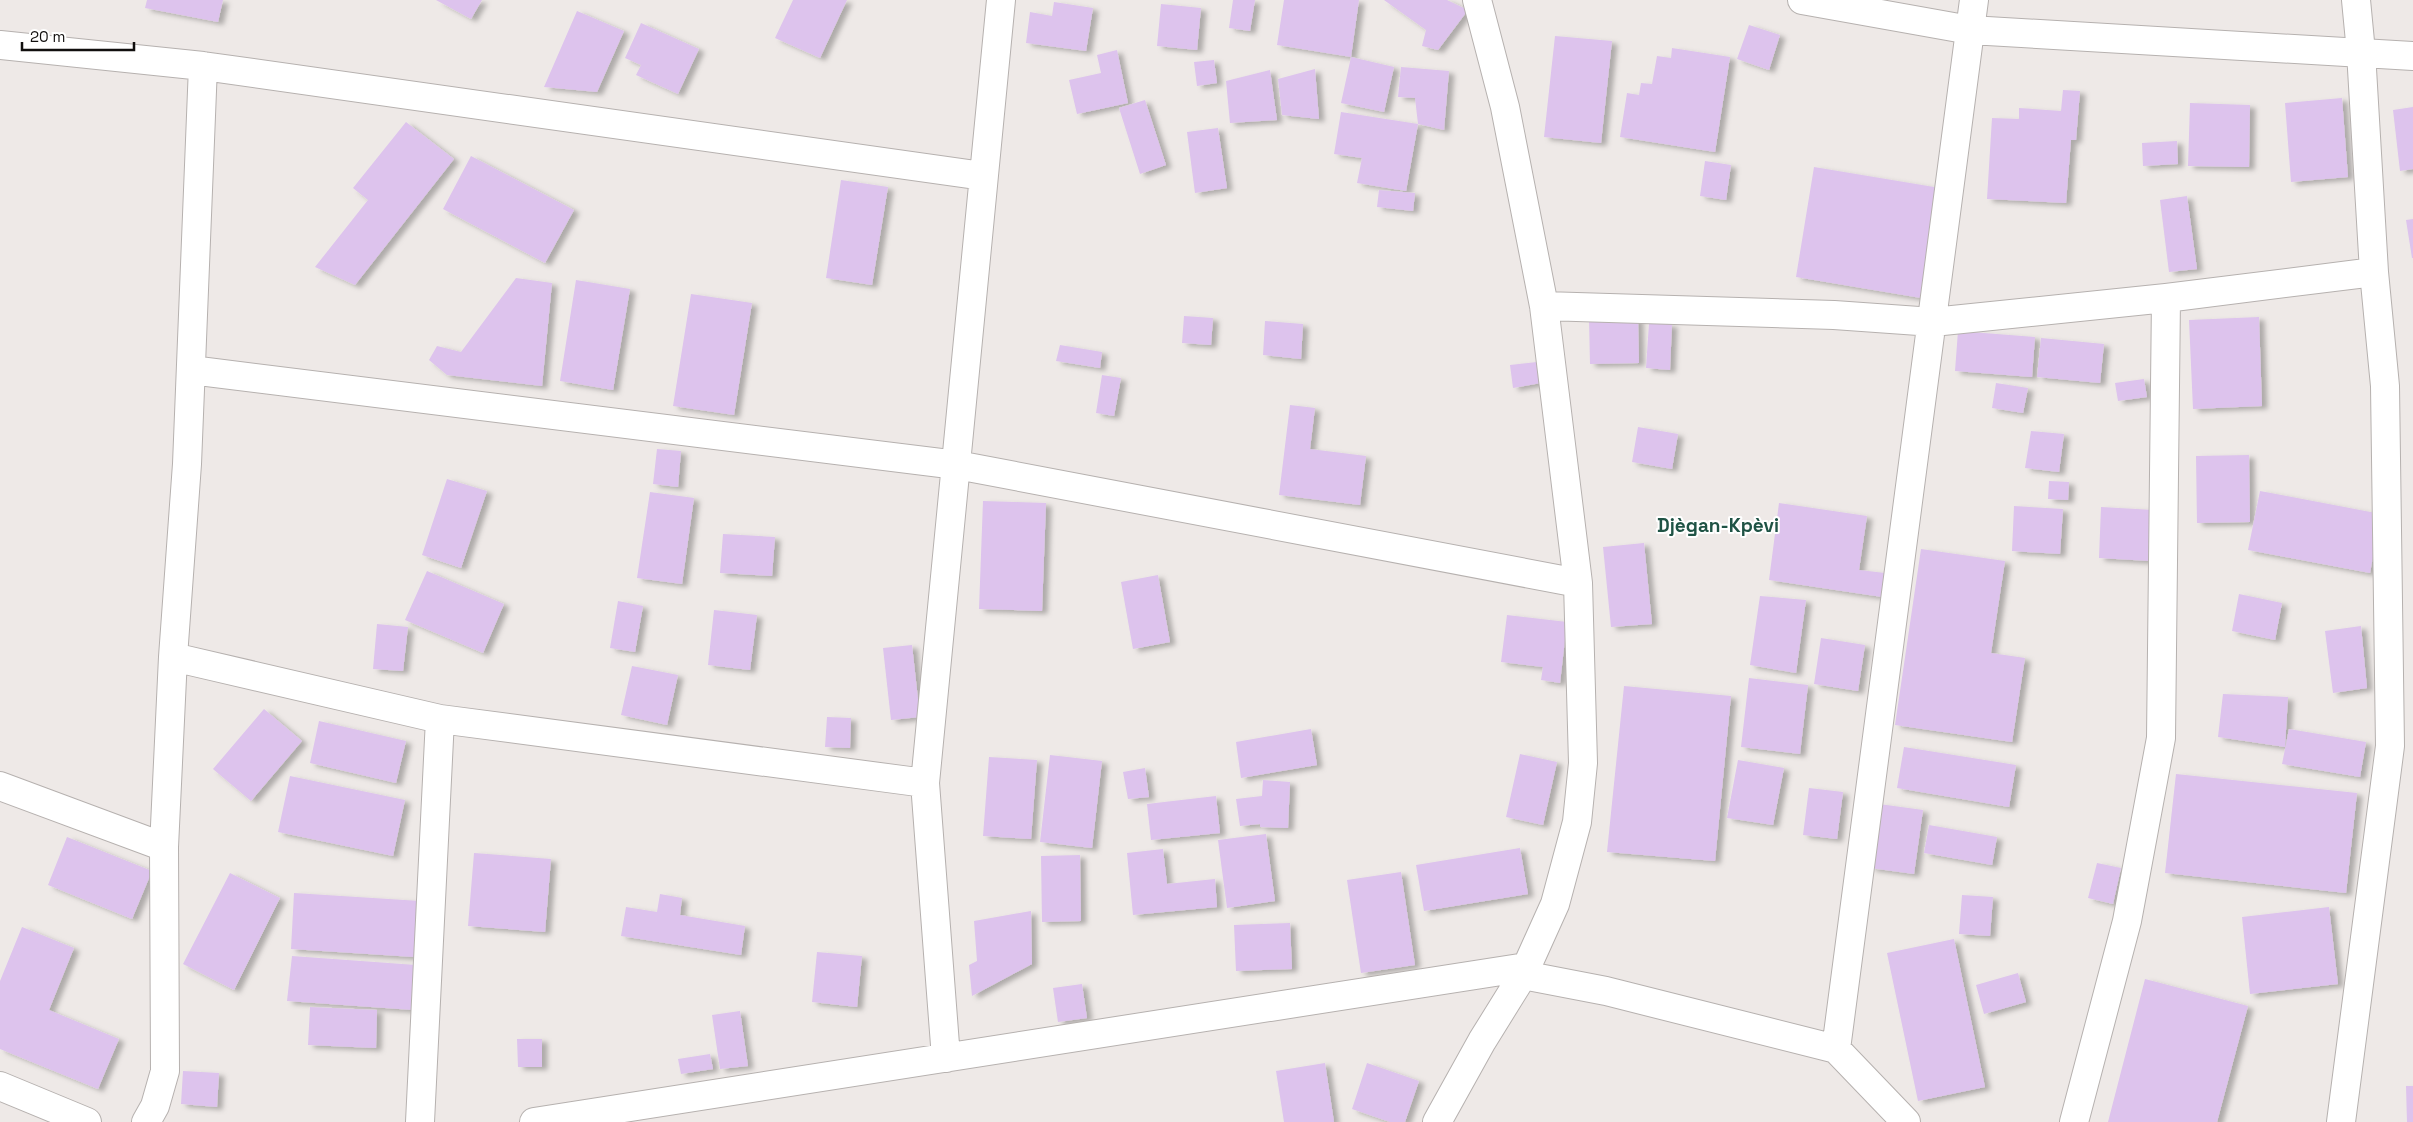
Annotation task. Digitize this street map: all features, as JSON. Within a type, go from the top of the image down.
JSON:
[{"type":"street","points":[[946,1058],[925,783],[1001,0]]},
{"type":"street","points":[[1437,1122],[1482,1041],[1525,971],[1555,904],[1577,822],[1583,763],[1578,583],[1544,306],[1505,107],[1477,0]]},
{"type":"street","points":[[1802,0],[1970,30],[2413,56]]},
{"type":"street","points":[[1836,1049],[1974,0]]},
{"type":"street","points":[[2341,1122],[2390,746],[2385,386],[2374,272],[2361,52],[2356,0]]},
{"type":"street","points":[[0,45],[202,66],[983,176]]},
{"type":"street","points":[[146,1122],[156,1106],[165,1071],[164,847],[190,370],[202,66]]},
{"type":"street","points":[[1544,306],[1834,315],[1933,322],[2166,298],[2374,272]]},
{"type":"street","points":[[2074,1122],[2127,921],[2161,738],[2166,298]]},
{"type":"street","points":[[190,370],[957,465],[1578,583]]},
{"type":"street","points":[[174,657],[440,719],[925,783]]},
{"type":"street","points":[[420,1122],[440,719]]},
{"type":"street","points":[[0,786],[164,847]]},
{"type":"street","points":[[534,1122],[1525,971],[1836,1049],[1906,1122]]},
{"type":"street","points":[[0,1086],[87,1122]]},
{"type":"building","points":[[147,0],[223,0],[218,22],[145,8]]},
{"type":"building","points":[[436,0],[482,0],[471,19]]},
{"type":"building","points":[[793,0],[847,0],[820,58],[775,38]]},
{"type":"building","points":[[1233,0],[1255,0],[1250,31],[1229,28]]},
{"type":"building","points":[[1284,0],[1359,0],[1351,57],[1277,45]]},
{"type":"building","points":[[1384,0],[1447,0],[1468,10],[1438,50],[1422,46],[1426,30]]},
{"type":"building","points":[[1054,2],[1093,8],[1086,51],[1026,43],[1030,12],[1052,16]]},
{"type":"building","points":[[1161,4],[1201,8],[1197,50],[1157,46]]},
{"type":"building","points":[[577,11],[624,31],[597,92],[544,87]]},
{"type":"building","points":[[641,23],[699,49],[678,94],[636,75],[641,65],[625,58]]},
{"type":"building","points":[[1749,25],[1780,35],[1769,70],[1737,59]]},
{"type":"building","points":[[1555,36],[1612,41],[1601,143],[1544,137]]},
{"type":"building","points":[[1672,48],[1730,57],[1715,152],[1620,137],[1627,93],[1639,95],[1641,83],[1652,84],[1657,56],[1671,58]]},
{"type":"building","points":[[1117,50],[1128,103],[1077,114],[1069,80],[1101,73],[1097,55]]},
{"type":"building","points":[[1351,57],[1394,67],[1384,112],[1341,103]]},
{"type":"building","points":[[1214,60],[1217,83],[1197,86],[1194,62]]},
{"type":"building","points":[[1401,67],[1449,71],[1444,130],[1418,124],[1415,98],[1398,97]]},
{"type":"building","points":[[1315,69],[1319,119],[1282,115],[1278,79]]},
{"type":"building","points":[[1270,70],[1277,120],[1230,123],[1226,81]]},
{"type":"building","points":[[2063,90],[2080,91],[2076,140],[2071,140],[2066,203],[1987,199],[1992,118],[2019,119],[2019,108],[2061,111]]},
{"type":"building","points":[[2342,98],[2348,177],[2291,182],[2285,103]]},
{"type":"building","points":[[1145,100],[1166,165],[1140,174],[1119,108]]},
{"type":"building","points":[[2190,103],[2250,105],[2249,167],[2188,166]]},
{"type":"building","points":[[2413,107],[2413,169],[2400,171],[2393,110]]},
{"type":"building","points":[[1341,112],[1418,124],[1406,191],[1357,183],[1362,158],[1334,154]]},
{"type":"building","points":[[406,122],[454,159],[355,285],[315,267],[368,200],[353,188]]},
{"type":"building","points":[[1218,128],[1227,188],[1195,193],[1187,132]]},
{"type":"building","points":[[2177,141],[2178,164],[2143,166],[2142,143]]},
{"type":"building","points":[[471,156],[574,210],[545,263],[443,209]]},
{"type":"building","points":[[1705,161],[1731,165],[1726,200],[1700,196]]},
{"type":"building","points":[[1814,167],[1940,188],[1921,298],[1796,277]]},
{"type":"building","points":[[841,180],[888,187],[872,285],[826,278]]},
{"type":"building","points":[[1379,190],[1415,193],[1413,211],[1377,207]]},
{"type":"building","points":[[2187,196],[2197,269],[2169,272],[2160,200]]},
{"type":"building","points":[[2413,219],[2413,258],[2412,258],[2406,220]]},
{"type":"building","points":[[516,278],[552,283],[542,386],[447,375],[429,360],[437,346],[461,352]]},
{"type":"building","points":[[576,280],[630,289],[613,390],[560,381]]},
{"type":"building","points":[[691,294],[752,303],[734,415],[673,406]]},
{"type":"building","points":[[1184,316],[1213,318],[1211,345],[1182,343]]},
{"type":"building","points":[[1638,317],[1639,363],[1590,364],[1589,319]]},
{"type":"building","points":[[2259,317],[2262,406],[2193,409],[2189,320]]},
{"type":"building","points":[[1265,321],[1303,324],[1301,359],[1263,355]]},
{"type":"building","points":[[1649,323],[1672,324],[1670,370],[1646,368]]},
{"type":"building","points":[[1958,331],[2035,337],[2032,377],[1955,371]]},
{"type":"building","points":[[2041,338],[2104,344],[2100,383],[2037,377]]},
{"type":"building","points":[[1060,345],[1102,352],[1100,368],[1056,361]]},
{"type":"building","points":[[1537,362],[1541,383],[1513,388],[1510,365]]},
{"type":"building","points":[[1102,375],[1121,378],[1114,416],[1096,413]]},
{"type":"building","points":[[2144,379],[2147,397],[2118,401],[2115,383]]},
{"type":"building","points":[[1996,383],[2028,388],[2023,413],[1992,408]]},
{"type":"building","points":[[1290,405],[1315,408],[1310,449],[1366,456],[1360,505],[1279,495]]},
{"type":"building","points":[[1638,427],[1678,434],[1672,469],[1632,462]]},
{"type":"building","points":[[2031,431],[2064,434],[2059,472],[2025,468]]},
{"type":"building","points":[[657,449],[681,451],[678,487],[653,484]]},
{"type":"building","points":[[2249,455],[2250,522],[2197,523],[2196,456]]},
{"type":"building","points":[[447,479],[487,491],[461,568],[422,555]]},
{"type":"building","points":[[2049,481],[2069,482],[2068,500],[2048,499]]},
{"type":"building","points":[[2260,491],[2381,514],[2370,573],[2248,550]]},
{"type":"building","points":[[650,492],[694,498],[682,584],[637,578]]},
{"type":"building","points":[[983,501],[1046,503],[1042,611],[979,609]]},
{"type":"building","points":[[1779,503],[1867,516],[1859,570],[1885,573],[1882,597],[1769,580]]},
{"type":"building","points":[[2014,506],[2063,509],[2060,554],[2012,551]]},
{"type":"building","points":[[2101,507],[2154,510],[2150,561],[2099,558]]},
{"type":"building","points":[[723,534],[775,537],[772,576],[720,573]]},
{"type":"building","points":[[1644,543],[1652,624],[1611,627],[1603,547]]},
{"type":"building","points":[[1921,549],[2005,561],[1991,653],[2025,658],[2012,742],[1895,725]]},
{"type":"building","points":[[427,571],[504,604],[483,653],[405,620]]},
{"type":"building","points":[[1158,575],[1170,642],[1133,649],[1121,582]]},
{"type":"building","points":[[2239,594],[2282,603],[2275,640],[2232,631]]},
{"type":"building","points":[[1760,596],[1806,600],[1796,673],[1750,665]]},
{"type":"building","points":[[618,601],[643,606],[635,652],[610,648]]},
{"type":"building","points":[[714,610],[757,615],[750,670],[708,665]]},
{"type":"building","points":[[1507,615],[1567,622],[1560,683],[1541,680],[1543,667],[1501,662]]},
{"type":"building","points":[[377,624],[408,627],[403,671],[373,669]]},
{"type":"building","points":[[2361,626],[2367,688],[2333,693],[2325,631]]},
{"type":"building","points":[[1821,638],[1865,645],[1858,691],[1814,684]]},
{"type":"building","points":[[912,645],[920,717],[891,720],[883,648]]},
{"type":"building","points":[[632,666],[678,675],[667,725],[621,715]]},
{"type":"building","points":[[1749,678],[1808,685],[1800,754],[1741,747]]},
{"type":"building","points":[[1624,686],[1731,696],[1715,861],[1607,852]]},
{"type":"building","points":[[2223,694],[2288,697],[2285,747],[2218,737]]},
{"type":"building","points":[[264,709],[302,741],[251,801],[213,769]]},
{"type":"building","points":[[827,717],[851,718],[850,748],[825,747]]},
{"type":"building","points":[[319,721],[406,741],[396,783],[310,763]]},
{"type":"building","points":[[1311,729],[1317,765],[1241,778],[1236,742]]},
{"type":"building","points":[[2289,729],[2366,742],[2360,777],[2282,764]]},
{"type":"building","points":[[1904,747],[2016,765],[2009,807],[1897,788]]},
{"type":"building","points":[[1520,754],[1557,762],[1543,825],[1506,817]]},
{"type":"building","points":[[1050,755],[1102,761],[1092,848],[1040,842]]},
{"type":"building","points":[[989,757],[1037,760],[1031,839],[983,836]]},
{"type":"building","points":[[1738,760],[1784,768],[1773,825],[1727,818]]},
{"type":"building","points":[[1145,768],[1149,797],[1128,799],[1123,772]]},
{"type":"building","points":[[2176,774],[2357,793],[2346,893],[2165,873]]},
{"type":"building","points":[[290,776],[405,800],[393,856],[278,832]]},
{"type":"building","points":[[1263,780],[1290,782],[1288,828],[1260,827],[1260,824],[1240,826],[1236,799],[1262,796]]},
{"type":"building","points":[[1809,788],[1843,792],[1837,839],[1803,835]]},
{"type":"building","points":[[1216,796],[1220,833],[1151,840],[1147,804]]},
{"type":"building","points":[[1879,804],[1923,810],[1914,874],[1870,868]]},
{"type":"building","points":[[1929,825],[1997,837],[1992,865],[1924,853]]},
{"type":"building","points":[[1266,834],[1275,901],[1227,908],[1218,840]]},
{"type":"building","points":[[67,837],[152,871],[132,919],[48,885]]},
{"type":"building","points":[[1520,848],[1528,894],[1424,911],[1416,865]]},
{"type":"building","points":[[1163,849],[1167,884],[1215,879],[1217,907],[1133,915],[1127,853]]},
{"type":"building","points":[[474,853],[551,859],[545,932],[468,926]]},
{"type":"building","points":[[1080,855],[1081,921],[1042,922],[1041,856]]},
{"type":"building","points":[[2097,863],[2121,868],[2113,904],[2088,898]]},
{"type":"building","points":[[1401,872],[1415,965],[1361,973],[1347,880]]},
{"type":"building","points":[[230,873],[280,898],[234,990],[183,964]]},
{"type":"building","points":[[294,893],[420,901],[414,957],[291,949]]},
{"type":"building","points":[[660,894],[682,898],[680,915],[745,926],[741,955],[621,936],[626,907],[657,912]]},
{"type":"building","points":[[1962,895],[1993,897],[1990,936],[1959,934]]},
{"type":"building","points":[[2329,907],[2338,984],[2250,994],[2242,917]]},
{"type":"building","points":[[1031,911],[1032,964],[972,996],[969,965],[977,961],[974,921]]},
{"type":"building","points":[[1290,923],[1292,969],[1236,971],[1234,925]]},
{"type":"building","points":[[22,927],[74,948],[49,1010],[119,1039],[98,1089],[0,1049],[0,981]]},
{"type":"building","points":[[1954,939],[1985,1087],[1918,1101],[1887,953]]},
{"type":"building","points":[[817,952],[862,956],[857,1007],[812,1002]]},
{"type":"building","points":[[292,956],[416,965],[413,1010],[287,1001]]},
{"type":"building","points":[[2018,973],[2026,1002],[1984,1014],[1976,985]]},
{"type":"building","points":[[2145,979],[2248,1006],[2217,1122],[2108,1122]]},
{"type":"building","points":[[1082,984],[1087,1018],[1058,1022],[1053,988]]},
{"type":"building","points":[[310,1007],[377,1010],[376,1048],[308,1045]]},
{"type":"building","points":[[740,1011],[748,1066],[720,1069],[712,1015]]},
{"type":"building","points":[[517,1039],[542,1039],[542,1067],[518,1067]]},
{"type":"building","points":[[710,1054],[713,1069],[681,1074],[678,1059]]},
{"type":"building","points":[[1325,1063],[1334,1122],[1284,1122],[1276,1071]]},
{"type":"building","points":[[1367,1063],[1419,1081],[1405,1122],[1390,1122],[1352,1109]]},
{"type":"building","points":[[183,1071],[219,1073],[217,1107],[181,1104]]},
{"type":"building","points":[[2406,1086],[2413,1086],[2413,1122],[2407,1122]]},
{"type":"district","name":"Djègan-Kpèvi","points":[[1718,525]]}]
